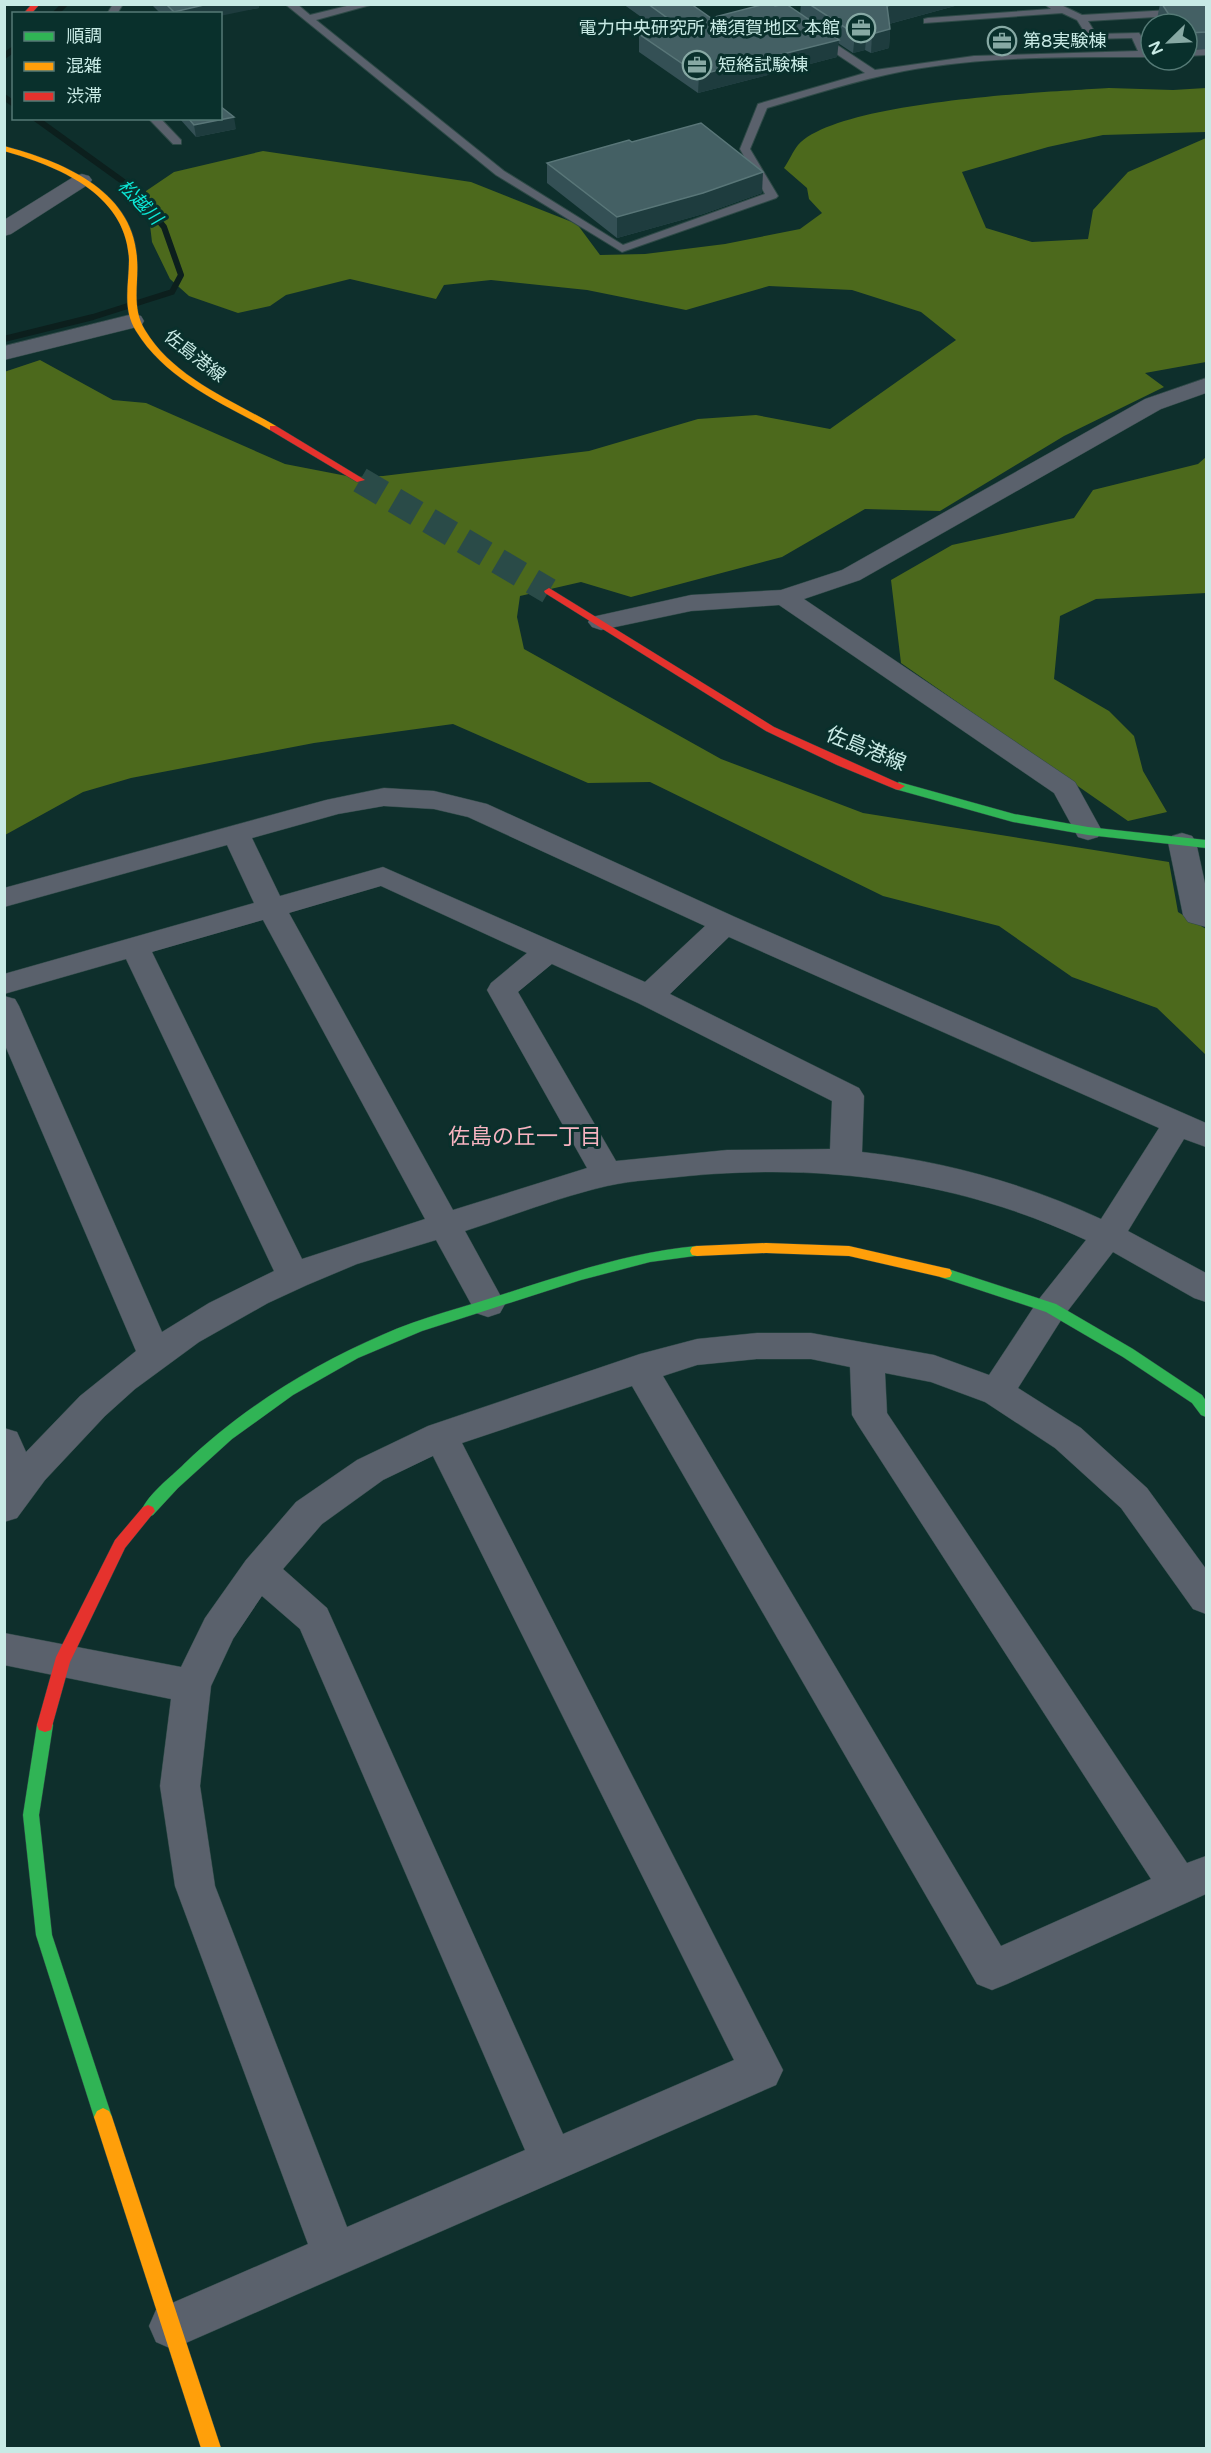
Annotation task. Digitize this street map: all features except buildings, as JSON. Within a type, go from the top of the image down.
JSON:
[{"type":"main road","points":[[7,152],[47,162],[82,180],[103,194],[117,209],[127,230],[133,254],[130,291],[133,319]]},
{"type":"main road","name":"佐島港線","points":[[133,319],[163,358],[198,386],[257,418],[360,480]]},
{"type":"main road","name":"佐島港線","points":[[549,591],[770,729],[841,764],[896,785],[1013,818],[1088,831],[1194,843]]},
{"type":"main road","points":[[211,2448],[44,1935],[31,1815],[40,1743],[62,1662],[120,1544],[175,1479],[243,1423],[317,1375],[387,1339],[597,1268],[687,1252],[766,1248],[849,1251],[949,1274],[1051,1308],[1128,1353],[1197,1399],[1206,1411]]},
{"type":"street","points":[[4,230],[82,180]]},
{"type":"street","points":[[4,353],[133,319]]},
{"type":"street","points":[[601,622],[692,603],[784,597],[851,575],[1153,404],[1206,385]]},
{"type":"street","points":[[784,597],[1065,788],[1088,831]]},
{"type":"street","points":[[4,897],[345,804],[384,797],[434,800],[477,810],[725,924],[1192,1131],[1051,1308],[996,1392]]},
{"type":"street","points":[[236,834],[272,909],[488,1304]]},
{"type":"street","points":[[1194,843],[1198,915],[1206,917]]},
{"type":"street","points":[[4,984],[383,876],[547,952],[649,996],[848,1096],[846,1162]]},
{"type":"street","points":[[649,996],[725,924]]},
{"type":"street","points":[[135,947],[294,1276]]},
{"type":"street","points":[[547,952],[502,990],[607,1174]]},
{"type":"street","points":[[4,1006],[154,1353]]},
{"type":"street","points":[[12,1495],[86,1411],[154,1353],[222,1311],[332,1260],[607,1174],[677,1165],[759,1159],[846,1162],[915,1171],[1023,1201],[1108,1235],[1175,1269],[1206,1289]]},
{"type":"street","points":[[335,2255],[195,1886],[180,1786],[192,1686],[218,1629],[259,1571],[309,1513],[370,1470],[441,1436],[640,1368],[697,1352],[758,1346],[811,1346],[934,1369],[996,1392],[1068,1438],[1134,1498],[1206,1598]]},
{"type":"street","points":[[640,1368],[992,1970],[1193,1880],[870,1415],[867,1357]]},
{"type":"street","points":[[172,2326],[761,2070],[441,1436]]},
{"type":"street","points":[[4,1442],[12,1495]]},
{"type":"street","points":[[259,1571],[314,1619],[552,2160]]},
{"type":"street","points":[[4,1649],[192,1686]]},
{"type":"lane","points":[[290,4],[500,174],[622,249],[772,196],[745,149],[762,106],[873,74],[925,62],[1084,54],[1139,54]]},
{"type":"lane","points":[[308,19],[369,4]]},
{"type":"lane","points":[[1049,4],[1060,11],[1081,18],[1206,11]]},
{"type":"lane","points":[[928,21],[1060,11]]},
{"type":"lane","points":[[1081,18],[1093,37],[1135,35],[1139,41]]},
{"type":"lane","points":[[809,31],[873,74]]},
{"type":"lane","points":[[155,120],[177,141]]},
{"type":"green space","points":[[1109,88],[1173,90],[1206,88],[1206,132],[1103,135],[1048,147],[962,172],[986,228],[1032,242],[1088,239],[1093,210],[1128,172],[1206,138],[1206,362],[1145,373],[1164,387],[1064,436],[940,511],[865,509],[782,557],[631,597],[581,582],[520,596],[517,617],[524,649],[721,759],[863,813],[1169,862],[1178,912],[1206,929],[1206,1055],[1157,1008],[1072,977],[999,926],[883,896],[650,782],[588,783],[453,724],[314,743],[131,778],[83,792],[5,835],[4,372],[40,360],[113,400],[146,403],[285,464],[352,477],[383,476],[589,451],[698,419],[756,415],[830,429],[956,340],[921,312],[852,290],[769,286],[686,310],[587,290],[491,280],[444,285],[436,299],[350,279],[286,295],[270,306],[238,313],[189,296],[170,279],[152,242],[146,191],[174,172],[263,151],[471,182],[577,224],[600,255],[645,254],[725,244],[800,229],[822,213],[809,199],[807,188],[784,168],[798,145],[820,130],[855,118],[945,102],[1039,92]]},
{"type":"green space","points":[[1206,457],[1206,593],[1096,599],[1060,616],[1054,679],[1109,711],[1134,736],[1143,771],[1167,812],[1128,821],[901,663],[891,580],[952,545],[1074,518],[1093,490],[1198,464]]},
{"type":"waterway","name":"松越川","points":[[57,12],[65,4]]},
{"type":"waterway","name":"松越川","points":[[4,56],[12,50]]},
{"type":"waterway","name":"松越川","points":[[4,97],[12,103]]},
{"type":"waterway","name":"松越川","points":[[4,339],[93,317],[172,292],[181,275],[164,227],[132,188],[38,120]]},
{"type":"tunnel","points":[[360,480],[549,591]]},
{"type":"traffic: fast","points":[[899,786],[1013,818],[1088,831],[1206,844]]},
{"type":"traffic: fast","points":[[148,1511],[199,1459],[257,1412],[320,1372],[386,1339],[580,1275],[650,1257],[697,1251]]},
{"type":"traffic: fast","points":[[945,1273],[1051,1308],[1128,1353],[1197,1399],[1206,1411]]},
{"type":"traffic: fast","points":[[45,1725],[31,1815],[44,1935],[103,2117]]},
{"type":"traffic: slow","points":[[4,148],[68,172],[106,198],[120,215],[129,235],[133,258],[133,312],[139,329],[151,346],[181,374],[273,428]]},
{"type":"traffic: slow","points":[[697,1251],[766,1248],[849,1251],[945,1273]]},
{"type":"traffic: slow","points":[[103,2117],[211,2448]]},
{"type":"traffic: jam","points":[[28,12],[37,4]]},
{"type":"traffic: jam","points":[[273,428],[360,480]]},
{"type":"traffic: jam","points":[[549,591],[770,729],[841,763],[899,786]]},
{"type":"traffic: jam","points":[[45,1725],[62,1662],[120,1544],[148,1511]]},
{"type":"place","name":"電力中央研究所 横須賀地区 本館","points":[[861,28]]},
{"type":"place","name":"第8実験棟","points":[[1002,41]]},
{"type":"place","name":"短絡試験棟","points":[[697,65]]},
{"type":"district","name":"佐島の丘一丁目","points":[[525,1137]]}]
